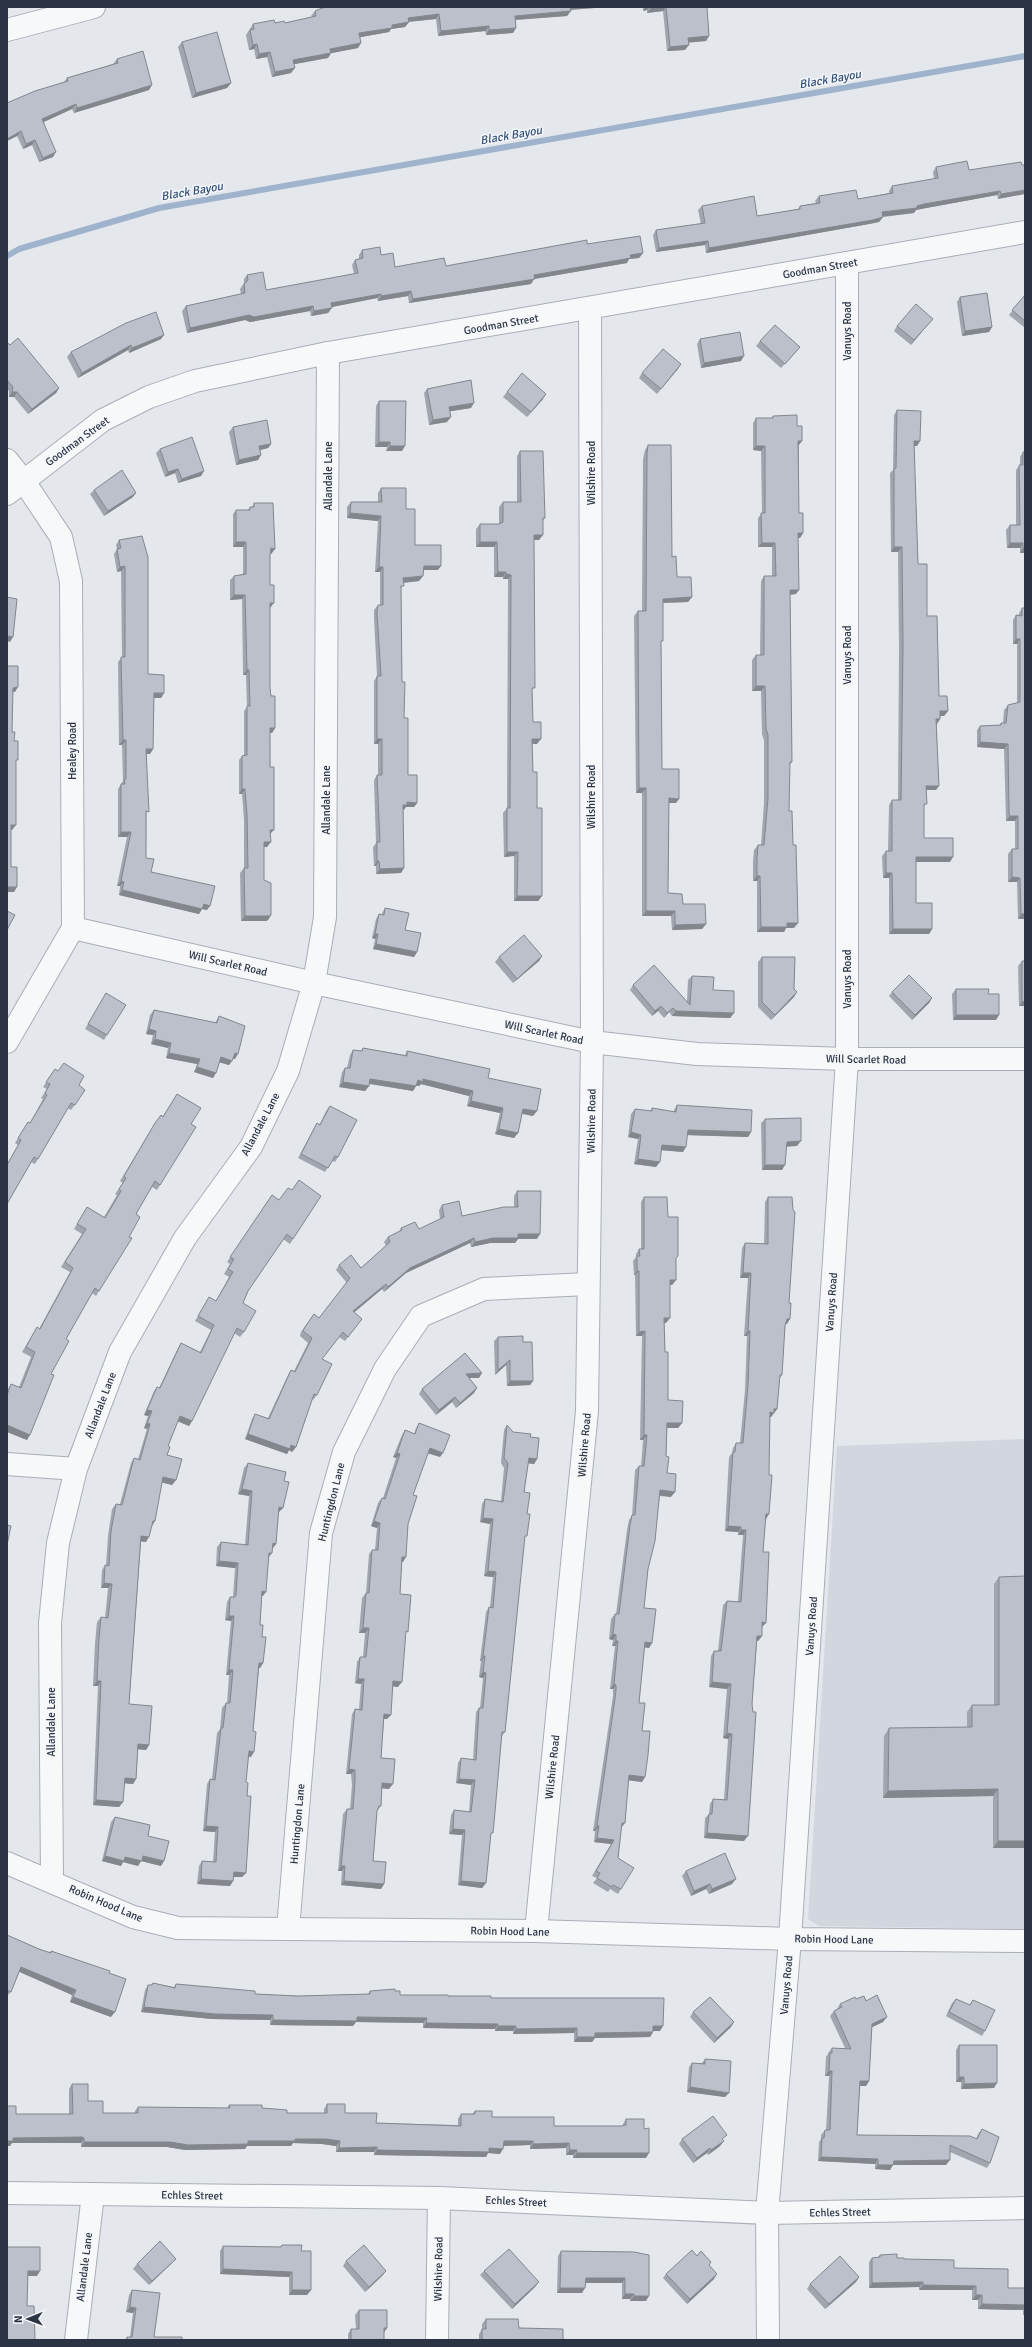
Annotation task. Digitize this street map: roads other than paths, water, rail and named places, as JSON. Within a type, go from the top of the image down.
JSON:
[{"type":"street","points":[[7,30],[94,7]]},
{"type":"street","name":"Goodman Street","points":[[7,494],[23,480],[103,420],[149,397],[195,381],[328,353],[1025,232]]},
{"type":"street","name":"Vanuys Road","points":[[768,2340],[767,2213],[790,1939],[847,1059],[847,263]]},
{"type":"street","name":"Wilshire Road","points":[[536,1931],[588,1411],[588,1284],[592,1042],[590,308]]},
{"type":"street","name":"Allandale Lane","points":[[52,1880],[50,1623],[58,1543],[76,1469],[120,1352],[184,1238],[251,1147],[288,1071],[314,983],[325,917],[328,353]]},
{"type":"street","name":"Healey Road","points":[[7,460],[23,480],[61,537],[71,581],[73,928]]},
{"type":"street","points":[[7,1042],[73,928]]},
{"type":"street","name":"Will Scarlet Road","points":[[73,928],[314,983],[592,1042],[697,1054],[847,1059],[1025,1059]]},
{"type":"street","name":"Huntingdon Lane","points":[[288,1928],[321,1533],[344,1452],[384,1369],[421,1316],[484,1289],[588,1284]]},
{"type":"street","points":[[7,1464],[76,1469]]},
{"type":"street","name":"Robin Hood Lane","points":[[7,1863],[52,1880],[133,1917],[178,1928],[536,1931],[790,1939],[1025,1941]]},
{"type":"street","name":"Echles Street","points":[[7,2193],[439,2198],[767,2213],[1013,2210],[1025,2208]]},
{"type":"street","name":"Allandale Lane","points":[[76,2340],[93,2194]]},
{"type":"street","name":"Wilshire Road","points":[[437,2340],[439,2198]]},
{"type":"waterway","name":"Black Bayou","points":[[7,256],[19,249],[159,208],[1025,56]]}]
